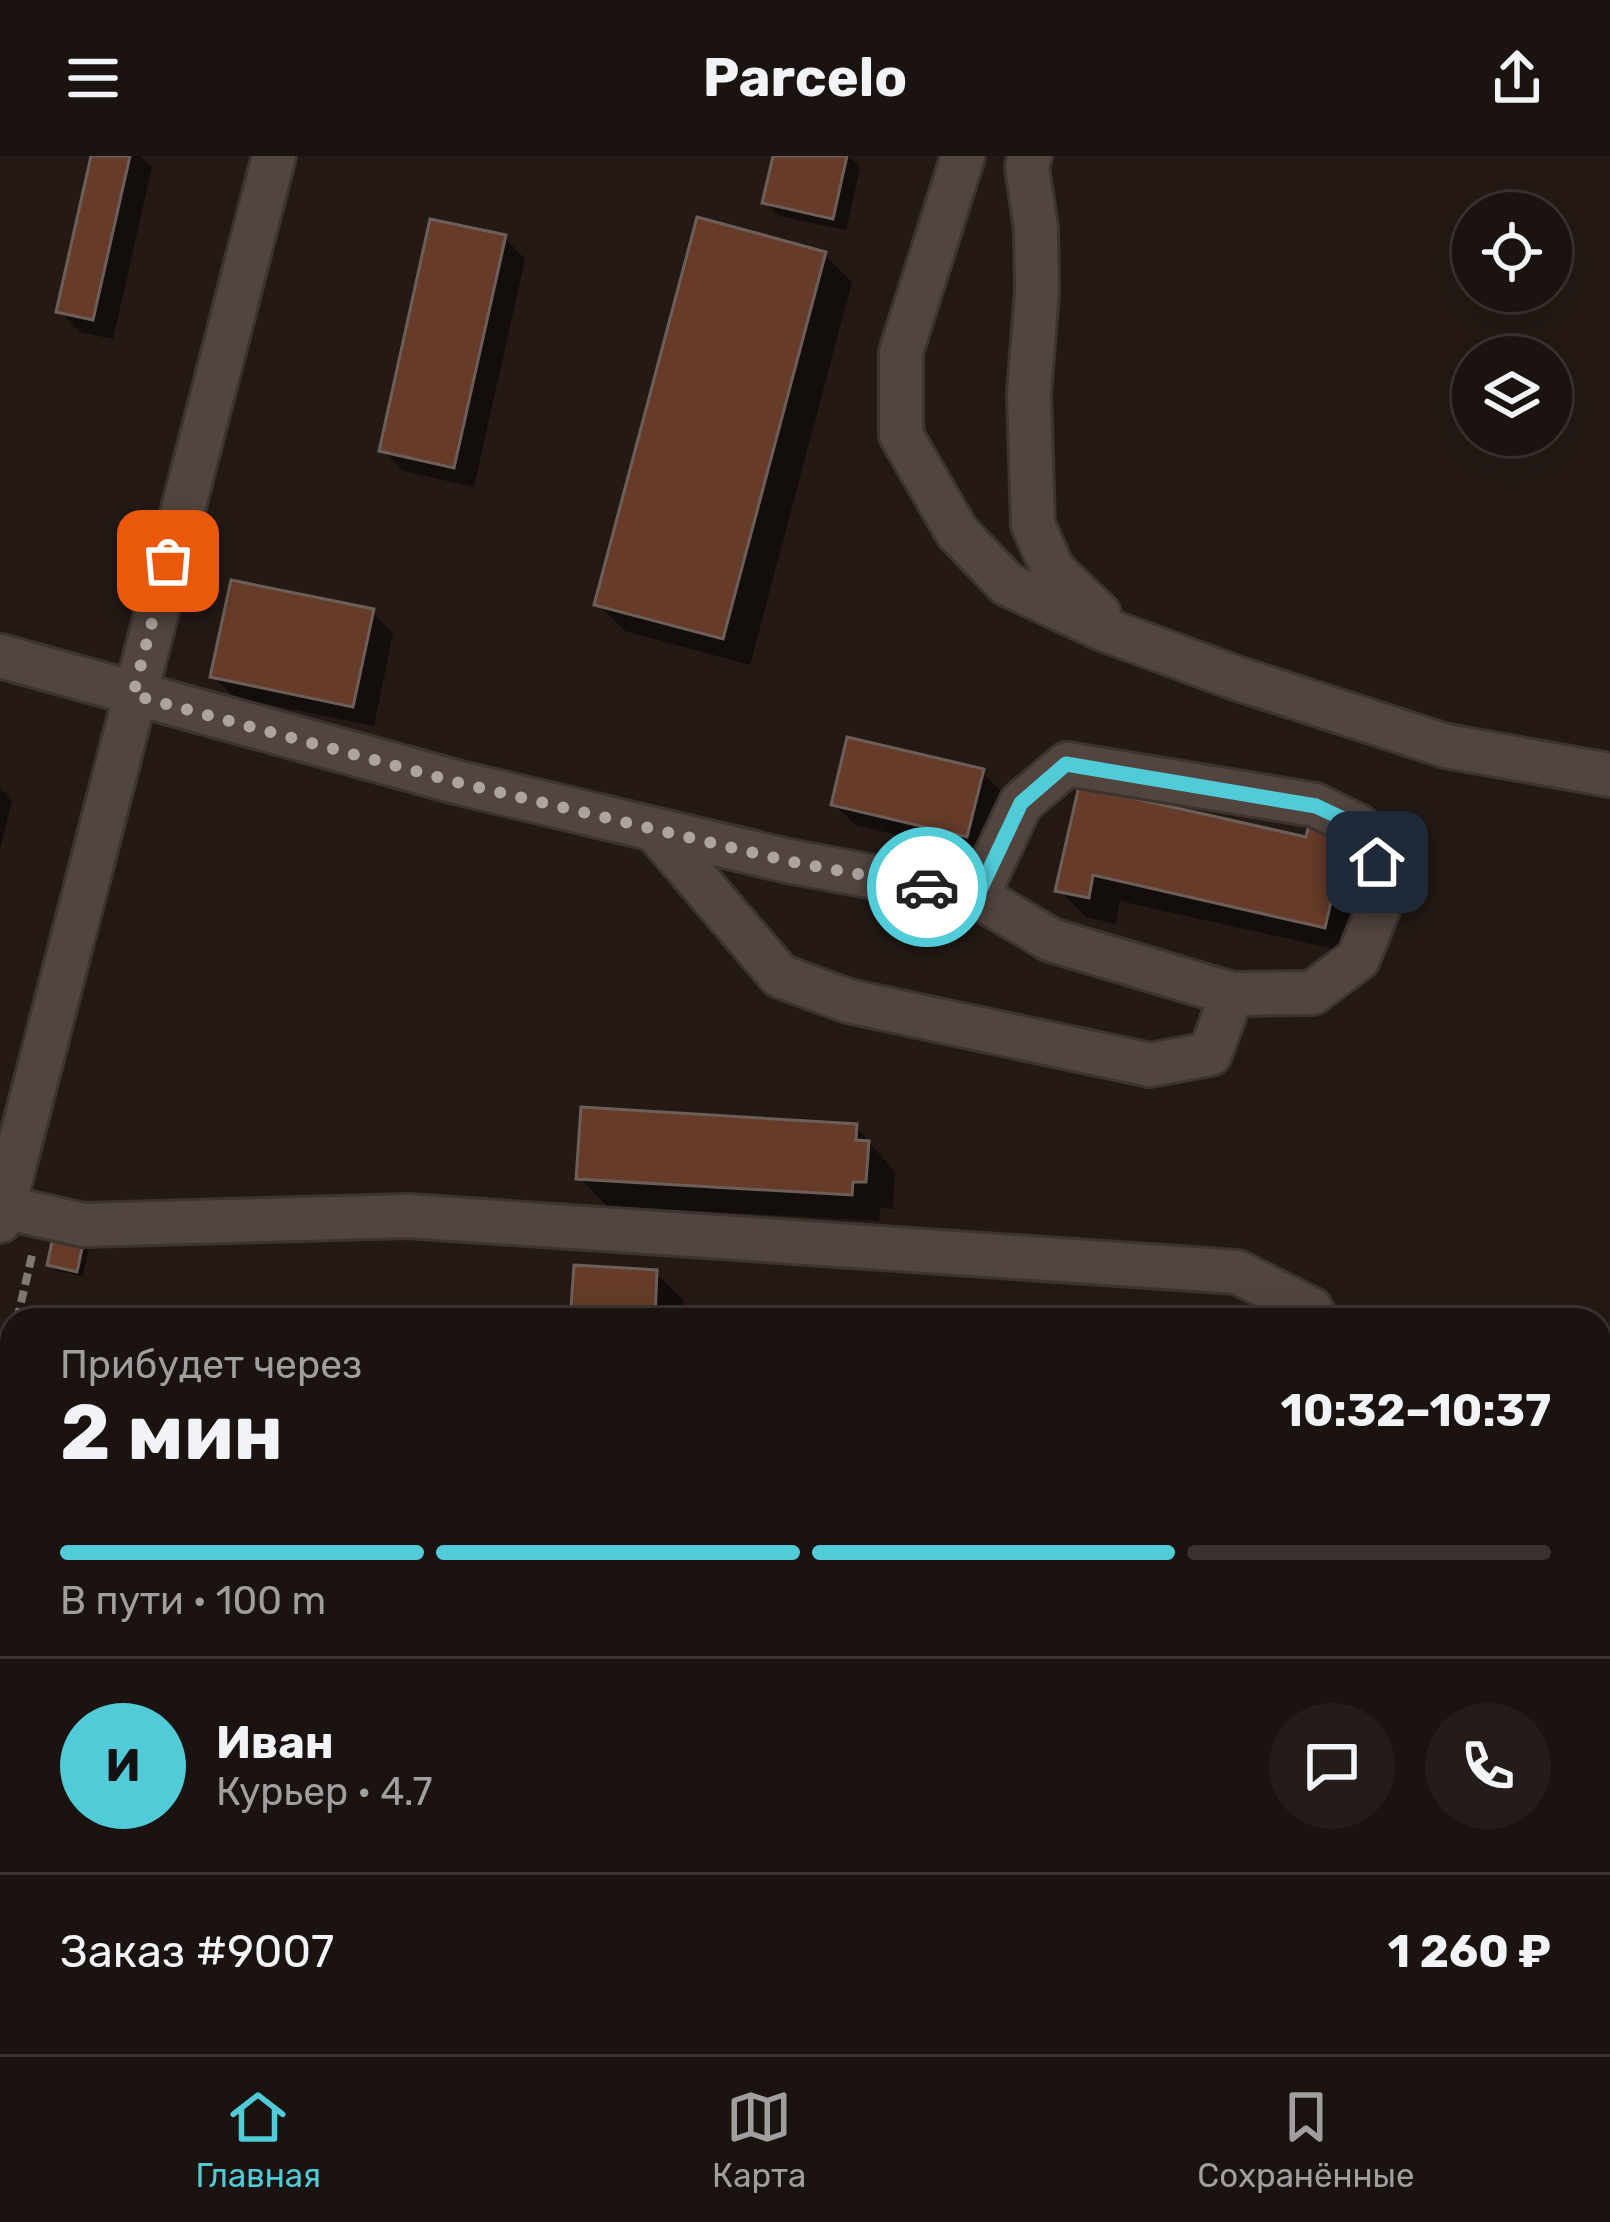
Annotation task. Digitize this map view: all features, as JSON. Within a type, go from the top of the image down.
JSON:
[{"type":"street","points":[[963,156],[901,352],[901,434],[957,532],[1007,584],[1236,678],[1446,746],[1610,775]]},
{"type":"street","points":[[1030,156],[1027,166],[1036,229],[1029,393],[1033,525],[1053,570],[1122,635]]},
{"type":"street","points":[[271,157],[2,1214],[83,1225],[408,1216],[1237,1272],[1309,1308]]},
{"type":"street","points":[[0,656],[456,782],[788,861],[977,896],[1051,940],[1232,994],[1312,993],[1358,959],[1378,909],[1377,862],[1358,826],[1316,806],[1066,764],[1021,803],[977,896]]},
{"type":"street","points":[[654,829],[780,976],[848,1001],[1150,1065],[1210,1054],[1232,994]]},
{"type":"building","points":[[91,156],[130,156],[93,320],[56,312]]},
{"type":"building","points":[[773,156],[847,156],[833,219],[762,203]]},
{"type":"building","points":[[697,217],[826,252],[723,639],[594,605]]},
{"type":"building","points":[[430,219],[506,235],[454,468],[379,451]]},
{"type":"building","points":[[231,580],[374,609],[353,707],[210,677]]},
{"type":"building","points":[[847,737],[984,769],[967,837],[831,805]]},
{"type":"building","points":[[1079,786],[1306,837],[1309,824],[1347,832],[1325,928],[1093,875],[1089,898],[1055,891]]},
{"type":"building","points":[[581,1107],[857,1124],[856,1140],[869,1141],[866,1182],[853,1182],[852,1195],[576,1179]]},
{"type":"building","points":[[54,1232],[84,1239],[77,1272],[47,1265]]},
{"type":"building","points":[[574,1265],[657,1270],[655,1308],[571,1308]]},
{"type":"way so far","points":[[168,561],[133,695],[456,782],[788,861],[927,887]]},
{"type":"route","points":[[927,887],[977,896],[1021,803],[1066,764],[1316,806],[1358,826],[1377,862]]}]
